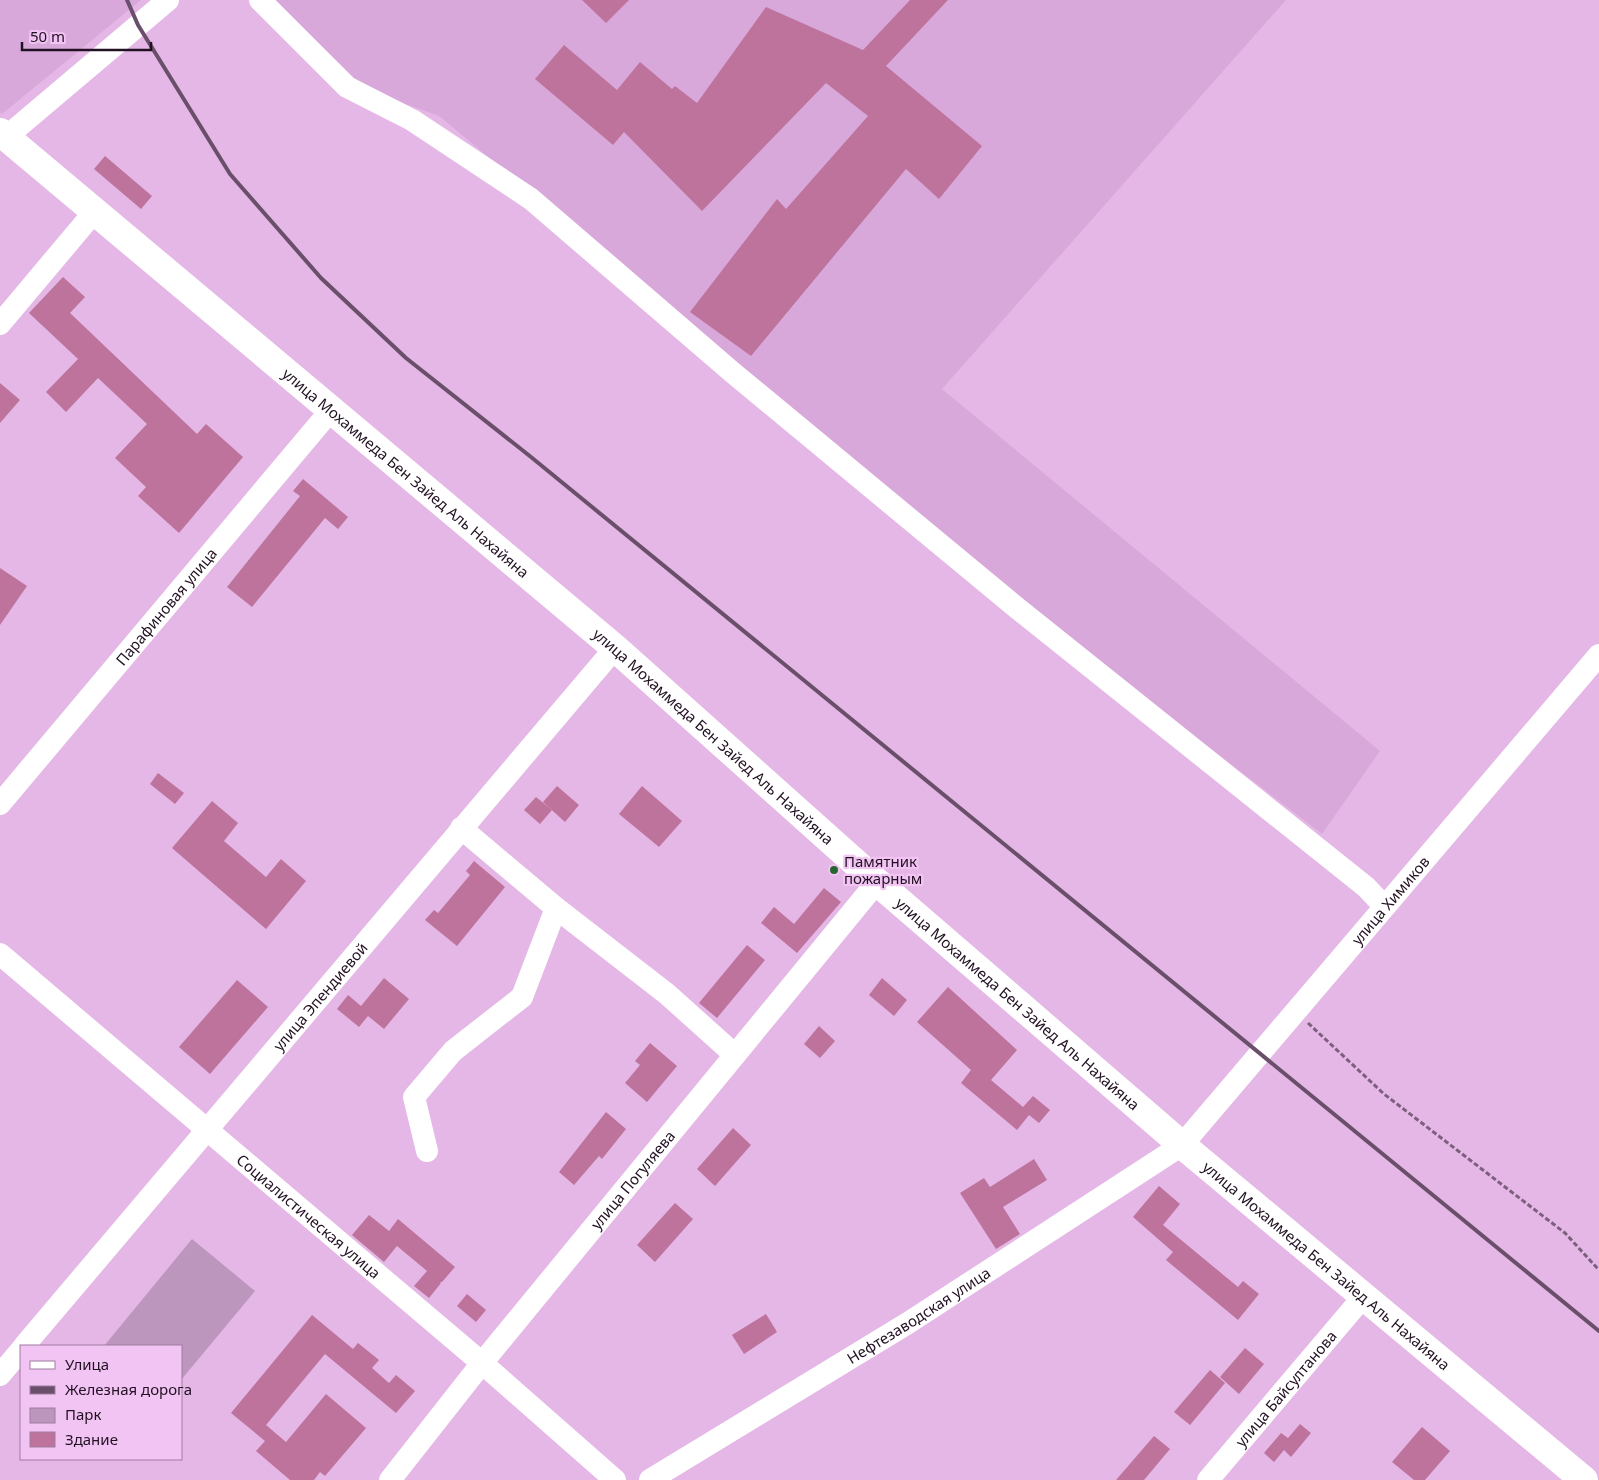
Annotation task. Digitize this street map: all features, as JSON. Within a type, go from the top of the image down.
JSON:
[{"type":"main road","name":"улица Мохаммеда Бен Зайед Аль Нахайяна","points":[[3,134],[615,648],[878,882],[1182,1145],[1584,1480]]},
{"type":"street","points":[[3,134],[168,0]]},
{"type":"street","points":[[260,0],[348,87],[412,120],[531,200],[732,372],[1009,602],[1366,888],[1384,906]]},
{"type":"street","points":[[0,324],[95,211]]},
{"type":"street","name":"Парафиновая улица","points":[[0,804],[331,410]]},
{"type":"street","name":"улица Эпендиевой","points":[[25,1345],[615,648]]},
{"type":"street","name":"улица Химиков","points":[[1182,1145],[1599,656]]},
{"type":"street","points":[[461,828],[556,908],[667,994],[735,1055]]},
{"type":"street","name":"улица Погуляева","points":[[390,1480],[482,1363],[878,882]]},
{"type":"street","points":[[427,1151],[414,1097],[454,1052],[522,997],[556,908]]},
{"type":"street","name":"Социалистическая улица","points":[[0,954],[482,1363],[615,1480]]},
{"type":"street","name":"Нефтезаводская улица","points":[[650,1480],[908,1323],[1182,1145]]},
{"type":"street","name":"улица Байсултанова","points":[[1208,1480],[1363,1297]]},
{"type":"street","points":[[0,1375],[20,1351]]},
{"type":"path","points":[[1296,1011],[1384,1094],[1565,1233],[1599,1270]]},
{"type":"shaded area","points":[[0,0],[141,0],[2,114],[0,112]]},
{"type":"shaded area","points":[[274,0],[1286,0],[942,389],[1380,751],[1322,834],[895,506],[673,310],[439,116],[367,90]]},
{"type":"green space","points":[[192,1239],[255,1291],[182,1379],[182,1345],[105,1345]]},
{"type":"building","points":[[582,0],[629,0],[606,23]]},
{"type":"building","points":[[910,0],[948,0],[886,66],[982,146],[939,199],[906,169],[751,356],[690,312],[777,199],[786,209],[868,116],[826,83],[702,211],[624,132],[613,145],[535,79],[564,45],[617,90],[640,62],[672,89],[675,86],[697,103],[766,7],[863,50]]},
{"type":"building","points":[[105,156],[152,196],[141,209],[94,169]]},
{"type":"building","points":[[63,277],[85,297],[70,313],[197,434],[206,424],[243,457],[179,533],[138,496],[146,487],[115,458],[147,424],[98,378],[66,412],[46,392],[78,359],[29,313]]},
{"type":"building","points":[[0,383],[20,400],[0,423]]},
{"type":"building","points":[[303,479],[348,517],[338,529],[325,518],[252,607],[227,587],[300,496],[293,491]]},
{"type":"building","points":[[0,568],[27,586],[0,625]]},
{"type":"building","points":[[158,773],[184,793],[175,804],[150,784]]},
{"type":"building","points":[[557,786],[579,805],[565,822],[543,802]]},
{"type":"building","points":[[642,786],[682,821],[659,847],[619,814]]},
{"type":"building","points":[[536,797],[552,810],[540,824],[524,810]]},
{"type":"building","points":[[212,801],[238,823],[224,841],[266,877],[281,859],[306,881],[266,929],[172,848]]},
{"type":"building","points":[[474,861],[505,887],[457,946],[425,920],[434,910],[438,913],[470,875],[466,871]]},
{"type":"building","points":[[824,888],[841,902],[797,953],[761,923],[774,907],[794,924]]},
{"type":"building","points":[[747,945],[765,960],[717,1018],[699,1003]]},
{"type":"building","points":[[384,978],[409,999],[384,1029],[368,1016],[359,1027],[337,1009],[348,995],[361,1006]]},
{"type":"building","points":[[882,978],[907,1000],[894,1016],[869,995]]},
{"type":"building","points":[[237,980],[268,1007],[210,1074],[179,1047]]},
{"type":"building","points":[[948,987],[1017,1050],[991,1080],[1023,1107],[1033,1096],[1050,1110],[1039,1123],[1029,1115],[1017,1130],[961,1083],[971,1070],[917,1022]]},
{"type":"building","points":[[819,1026],[835,1041],[820,1058],[804,1044]]},
{"type":"building","points":[[650,1043],[677,1066],[647,1102],[625,1083],[640,1065],[635,1061]]},
{"type":"building","points":[[606,1112],[626,1129],[602,1159],[599,1156],[574,1185],[559,1172]]},
{"type":"building","points":[[733,1128],[751,1145],[715,1186],[697,1169]]},
{"type":"building","points":[[1034,1159],[1047,1180],[1003,1207],[1020,1234],[996,1249],[960,1193],[984,1178],[990,1187]]},
{"type":"building","points":[[1159,1186],[1180,1204],[1163,1225],[1238,1287],[1243,1281],[1259,1294],[1238,1320],[1166,1260],[1173,1252],[1133,1217]]},
{"type":"building","points":[[675,1203],[693,1219],[655,1262],[637,1245]]},
{"type":"building","points":[[369,1215],[389,1231],[398,1219],[455,1267],[440,1282],[429,1298],[414,1286],[427,1271],[397,1246],[384,1262],[352,1235]]},
{"type":"building","points":[[467,1294],[486,1310],[476,1322],[457,1306]]},
{"type":"building","points":[[766,1314],[777,1332],[744,1354],[732,1335]]},
{"type":"building","points":[[312,1315],[353,1349],[358,1343],[379,1360],[372,1368],[389,1383],[396,1375],[415,1391],[396,1413],[325,1354],[266,1425],[286,1442],[326,1394],[366,1428],[325,1476],[320,1472],[314,1480],[290,1480],[256,1451],[265,1441],[231,1413]]},
{"type":"building","points":[[1245,1348],[1264,1364],[1239,1394],[1220,1377]]},
{"type":"building","points":[[1210,1370],[1225,1383],[1190,1425],[1174,1412]]},
{"type":"building","points":[[1300,1424],[1311,1433],[1291,1457],[1284,1450],[1274,1462],[1264,1453],[1281,1433],[1288,1438]]},
{"type":"building","points":[[1422,1427],[1450,1451],[1425,1480],[1414,1480],[1392,1462]]},
{"type":"building","points":[[1154,1436],[1170,1449],[1144,1480],[1116,1480]]},
{"type":"railway","points":[[127,0],[138,25],[230,174],[321,278],[406,358],[531,457],[1599,1331]]},
{"type":"place","name":"Памятник пожарным","points":[[834,870]]}]
